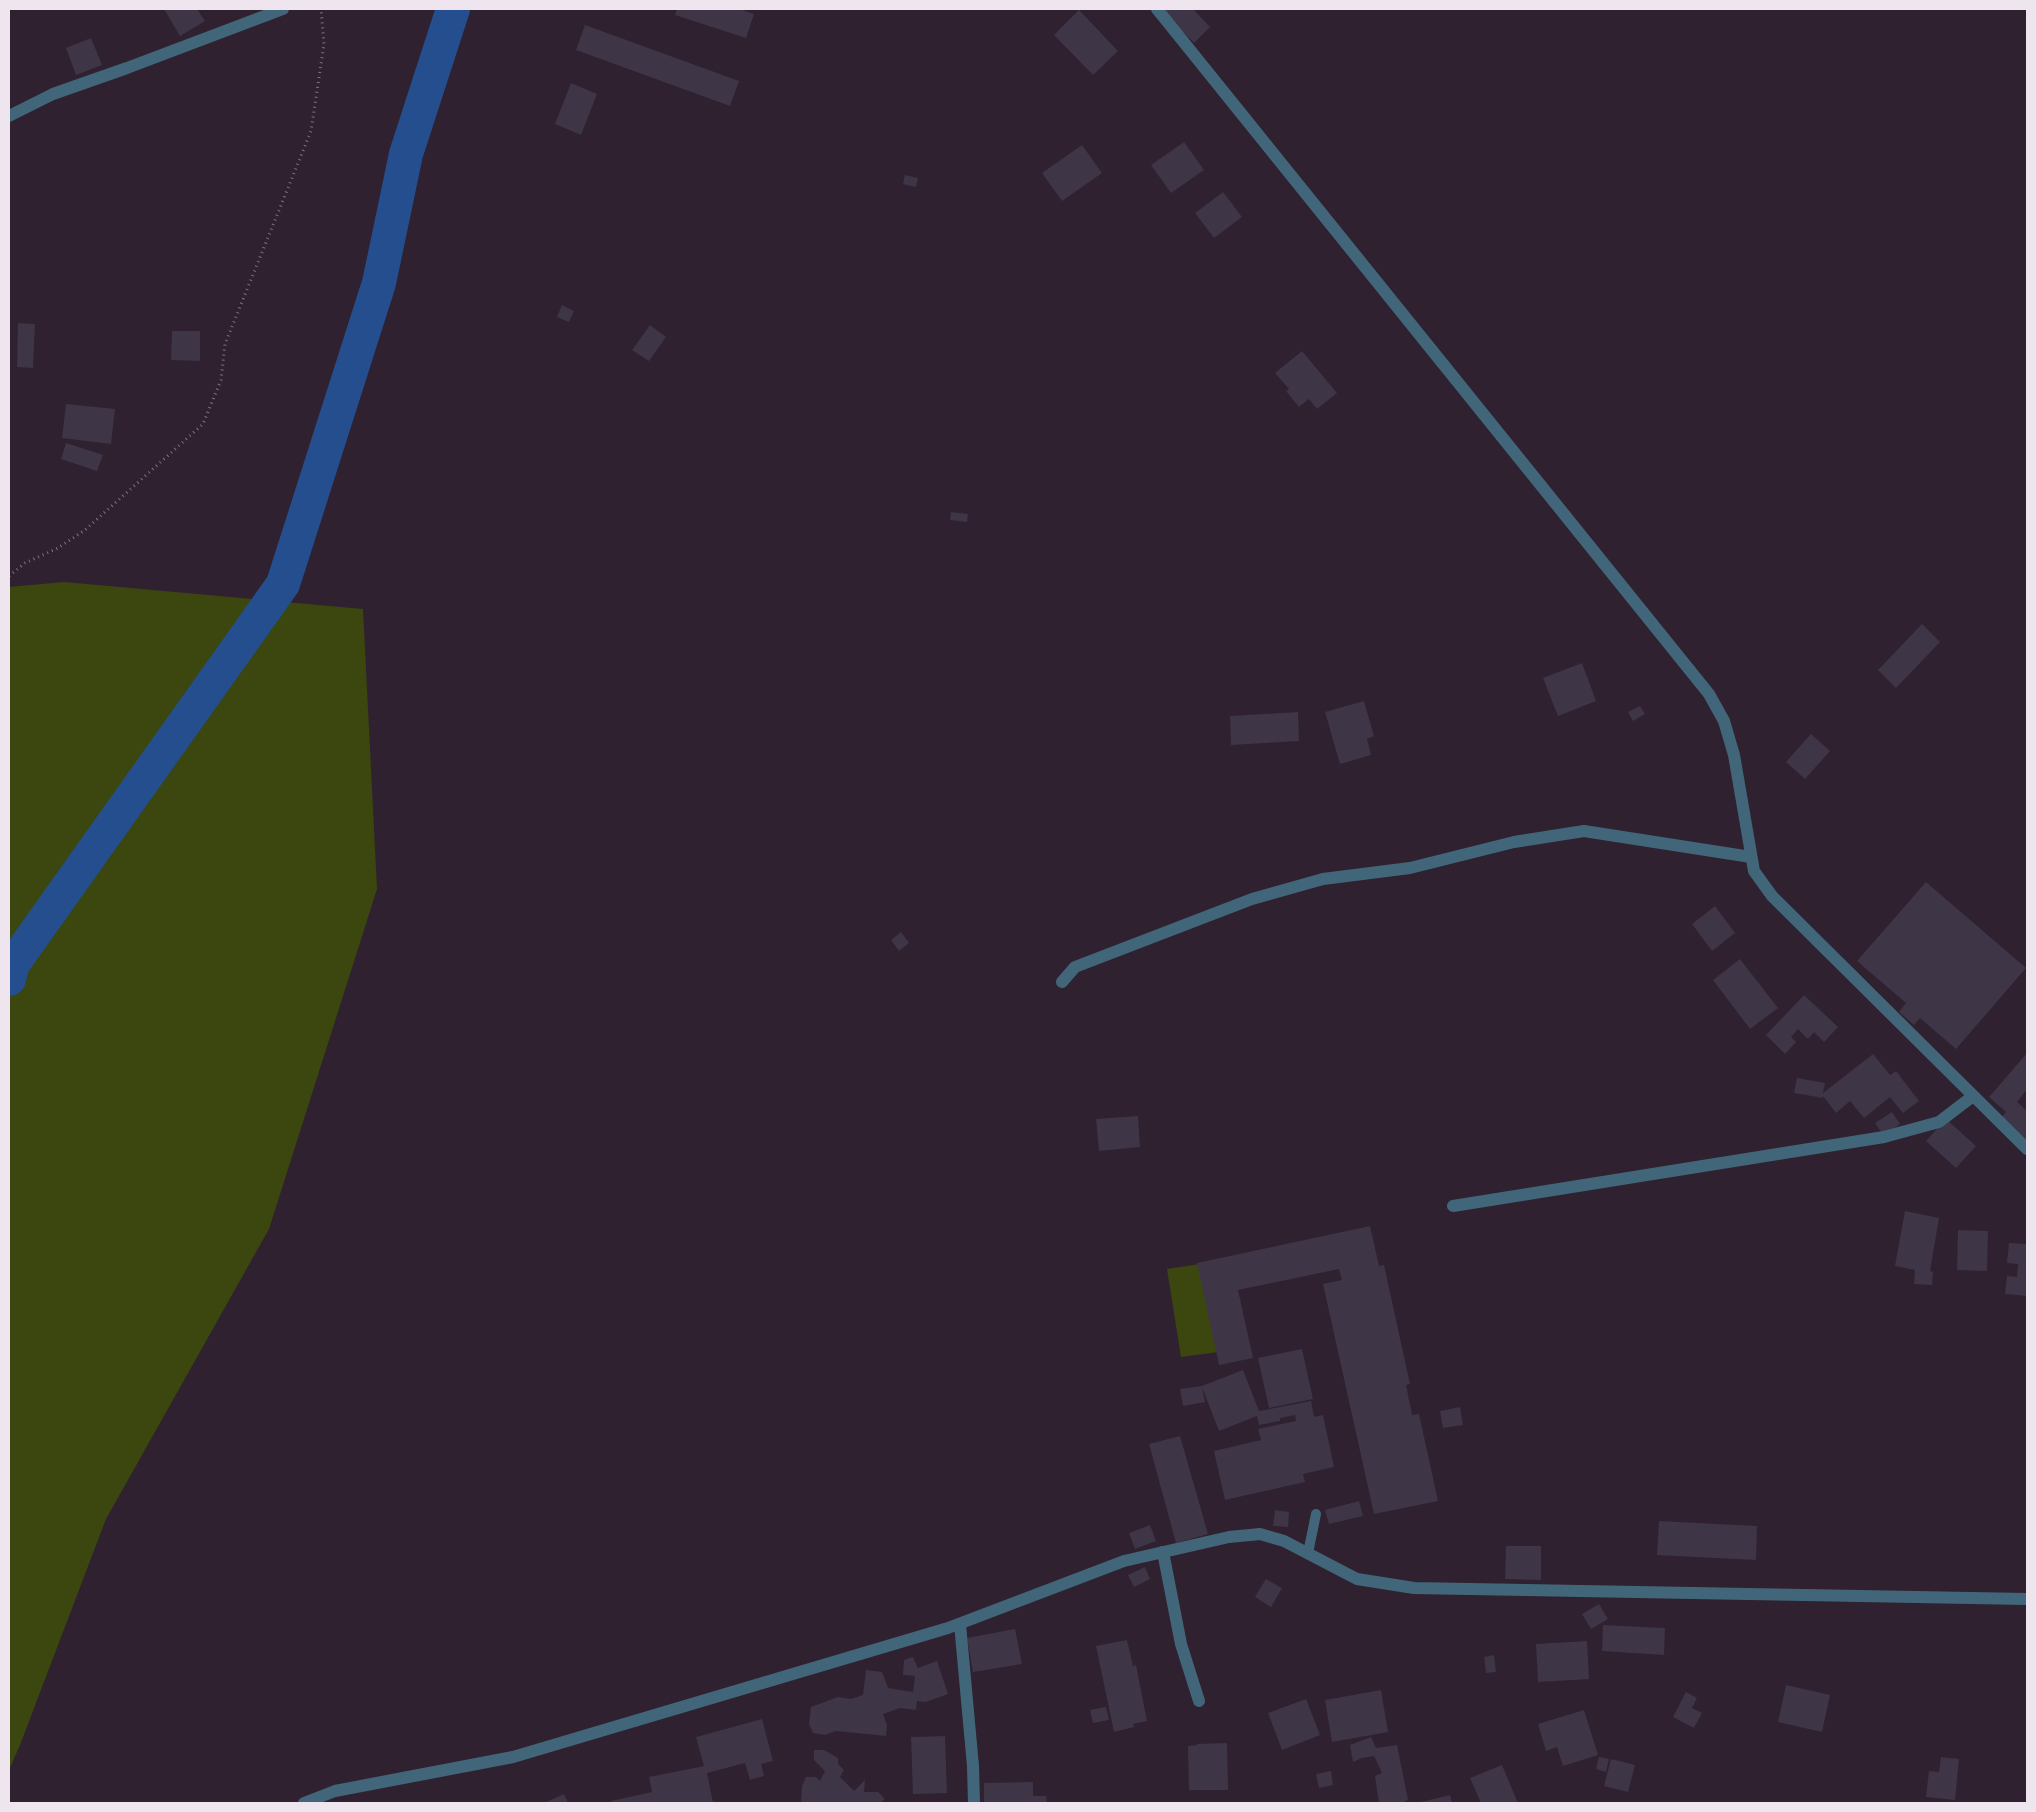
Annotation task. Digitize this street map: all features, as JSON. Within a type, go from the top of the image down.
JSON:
[{"type":"street","points":[[9,116],[53,94],[284,9]]},
{"type":"street","points":[[1157,9],[1709,694],[1724,721],[1734,755],[1754,872],[1772,896],[2027,1149]]},
{"type":"street","points":[[1062,982],[1075,967],[1252,899],[1323,879],[1410,868],[1514,842],[1584,831],[1751,857]]},
{"type":"street","points":[[1453,1206],[1884,1137],[1938,1122],[1973,1096]]},
{"type":"street","points":[[304,1803],[322,1800],[335,1791],[513,1756],[960,1624],[1124,1561],[1229,1537],[1260,1534],[1284,1541],[1357,1579],[1414,1588],[2027,1599]]},
{"type":"street","points":[[1163,1552],[1181,1644],[1199,1701]]},
{"type":"street","points":[[960,1624],[973,1766],[974,1803]]},
{"type":"lane","points":[[1308,1553],[1316,1514]]},
{"type":"path","points":[[9,576],[26,563],[58,548],[85,530],[203,424],[222,380],[225,344],[311,131],[324,44],[321,9]]},
{"type":"green space","points":[[64,582],[363,609],[377,889],[269,1229],[106,1519],[9,1770],[9,587]]},
{"type":"green space","points":[[1213,1262],[1226,1351],[1181,1357],[1167,1269]]},
{"type":"building","points":[[164,9],[197,9],[205,21],[180,36]]},
{"type":"building","points":[[677,9],[739,9],[754,14],[746,38],[675,15]]},
{"type":"building","points":[[1161,9],[1182,9],[1184,11],[1186,9],[1193,9],[1210,27],[1194,43]]},
{"type":"building","points":[[1079,10],[1118,51],[1093,75],[1054,35]]},
{"type":"building","points":[[585,25],[739,81],[730,106],[576,50]]},
{"type":"building","points":[[91,38],[102,65],[76,75],[66,48]]},
{"type":"building","points":[[571,83],[597,94],[581,135],[555,124]]},
{"type":"building","points":[[1184,142],[1204,170],[1171,193],[1151,165]]},
{"type":"building","points":[[1082,145],[1102,173],[1062,201],[1042,173]]},
{"type":"building","points":[[905,175],[918,178],[916,187],[903,184]]},
{"type":"building","points":[[1223,192],[1242,217],[1214,238],[1195,213]]},
{"type":"building","points":[[562,305],[574,311],[569,322],[557,317]]},
{"type":"building","points":[[18,323],[35,324],[33,368],[17,367]]},
{"type":"building","points":[[650,325],[666,337],[649,361],[632,350]]},
{"type":"building","points":[[172,331],[200,331],[200,361],[171,360]]},
{"type":"building","points":[[1302,351],[1337,393],[1317,409],[1309,399],[1299,407],[1286,391],[1289,389],[1275,373]]},
{"type":"building","points":[[66,404],[115,409],[111,444],[62,438]]},
{"type":"building","points":[[66,443],[103,455],[97,471],[61,459]]},
{"type":"building","points":[[951,512],[968,514],[967,522],[950,520]]},
{"type":"building","points":[[1922,624],[1940,642],[1896,688],[1878,670]]},
{"type":"building","points":[[1582,663],[1596,701],[1558,716],[1543,678]]},
{"type":"building","points":[[1364,701],[1374,736],[1367,739],[1371,755],[1340,764],[1325,712]]},
{"type":"building","points":[[1640,706],[1645,714],[1633,721],[1628,712]]},
{"type":"building","points":[[1298,712],[1299,741],[1231,745],[1230,716]]},
{"type":"building","points":[[1811,734],[1830,751],[1805,779],[1786,762]]},
{"type":"building","points":[[1926,882],[2026,968],[1956,1049],[1920,1018],[1914,1025],[1899,1012],[1906,1003],[1857,961]]},
{"type":"building","points":[[1715,906],[1735,933],[1712,951],[1692,924]]},
{"type":"building","points":[[901,932],[909,943],[899,951],[891,940]]},
{"type":"building","points":[[1740,959],[1778,1008],[1750,1029],[1713,980]]},
{"type":"building","points":[[1804,995],[1838,1027],[1824,1042],[1814,1032],[1808,1039],[1798,1029],[1791,1037],[1796,1042],[1785,1054],[1766,1035]]},
{"type":"building","points":[[2027,1053],[2027,1089],[2017,1102],[2027,1111],[2027,1144],[1999,1120],[2006,1112],[1989,1097]]},
{"type":"building","points":[[1873,1054],[1890,1075],[1896,1071],[1919,1101],[1903,1113],[1890,1097],[1864,1118],[1850,1101],[1836,1113],[1823,1096],[1823,1098],[1794,1093],[1797,1078],[1825,1083],[1823,1093]]},
{"type":"building","points":[[1892,1112],[1900,1124],[1884,1136],[1875,1123]]},
{"type":"building","points":[[1138,1116],[1140,1147],[1099,1151],[1096,1119]]},
{"type":"building","points":[[1946,1119],[1976,1146],[1956,1168],[1926,1141]]},
{"type":"building","points":[[1905,1211],[1939,1218],[1930,1271],[1933,1272],[1932,1285],[1914,1284],[1915,1270],[1895,1266]]},
{"type":"building","points":[[1370,1226],[1379,1266],[1384,1265],[1410,1384],[1406,1385],[1412,1415],[1419,1414],[1438,1501],[1374,1514],[1323,1284],[1342,1280],[1339,1269],[1238,1290],[1253,1358],[1219,1365],[1197,1263]]},
{"type":"building","points":[[1958,1230],[1988,1231],[1987,1271],[1957,1270]]},
{"type":"building","points":[[2009,1243],[2027,1244],[2027,1296],[2005,1294],[2007,1276],[2017,1277],[2018,1264],[2007,1263]]},
{"type":"building","points":[[1302,1349],[1313,1399],[1269,1408],[1258,1358]]},
{"type":"building","points":[[1243,1370],[1259,1411],[1311,1401],[1314,1417],[1323,1415],[1334,1467],[1303,1474],[1305,1482],[1225,1500],[1214,1451],[1261,1440],[1258,1429],[1296,1421],[1295,1415],[1280,1418],[1280,1421],[1259,1425],[1257,1416],[1219,1431],[1202,1387],[1205,1402],[1183,1406],[1180,1389],[1202,1386]]},
{"type":"building","points":[[1460,1407],[1463,1425],[1443,1428],[1440,1411]]},
{"type":"building","points":[[1180,1436],[1208,1534],[1176,1543],[1149,1444]]},
{"type":"building","points":[[1359,1501],[1363,1516],[1329,1524],[1325,1510]]},
{"type":"building","points":[[1275,1510],[1289,1512],[1288,1527],[1273,1526]]},
{"type":"building","points":[[1659,1521],[1757,1526],[1756,1560],[1657,1555]]},
{"type":"building","points":[[1150,1525],[1156,1541],[1135,1549],[1129,1533]]},
{"type":"building","points":[[1506,1546],[1541,1546],[1541,1580],[1505,1579]]},
{"type":"building","points":[[1145,1567],[1150,1579],[1134,1587],[1128,1575]]},
{"type":"building","points":[[1266,1579],[1282,1588],[1271,1607],[1255,1597]]},
{"type":"building","points":[[1599,1604],[1608,1619],[1591,1629],[1582,1614]]},
{"type":"building","points":[[1603,1625],[1665,1628],[1664,1655],[1602,1651]]},
{"type":"building","points":[[1015,1629],[1022,1664],[973,1672],[967,1638]]},
{"type":"building","points":[[1127,1640],[1133,1666],[1136,1665],[1147,1721],[1133,1724],[1134,1727],[1114,1732],[1096,1646]]},
{"type":"building","points":[[1587,1641],[1589,1679],[1538,1682],[1536,1644]]},
{"type":"building","points":[[1494,1655],[1496,1672],[1486,1673],[1484,1657]]},
{"type":"building","points":[[913,1657],[918,1668],[937,1661],[948,1694],[926,1702],[917,1701],[916,1710],[900,1708],[883,1714],[887,1725],[886,1736],[836,1731],[825,1735],[813,1733],[809,1724],[811,1707],[838,1697],[851,1699],[863,1695],[866,1670],[882,1672],[888,1688],[913,1692],[915,1676],[903,1675],[904,1660]]},
{"type":"building","points":[[1786,1685],[1830,1695],[1822,1732],[1778,1722]]},
{"type":"building","points":[[1381,1690],[1388,1732],[1332,1742],[1325,1700]]},
{"type":"building","points":[[1686,1692],[1697,1698],[1692,1708],[1702,1713],[1694,1728],[1673,1717]]},
{"type":"building","points":[[1306,1699],[1320,1735],[1282,1750],[1268,1713]]},
{"type":"building","points":[[1106,1707],[1109,1720],[1093,1723],[1090,1710]]},
{"type":"building","points":[[1584,1710],[1598,1755],[1563,1766],[1557,1747],[1546,1751],[1538,1724]]},
{"type":"building","points":[[762,1719],[773,1761],[761,1764],[764,1776],[750,1780],[745,1763],[707,1773],[713,1803],[612,1803],[611,1801],[652,1792],[649,1777],[704,1766],[696,1737]]},
{"type":"building","points":[[945,1736],[947,1793],[913,1794],[911,1737]]},
{"type":"building","points":[[1371,1737],[1376,1748],[1397,1745],[1408,1800],[1401,1803],[1379,1803],[1375,1776],[1382,1773],[1374,1756],[1353,1762],[1350,1745]]},
{"type":"building","points":[[1227,1743],[1228,1790],[1189,1790],[1188,1746]]},
{"type":"building","points":[[814,1750],[824,1750],[838,1758],[838,1764],[844,1770],[840,1777],[854,1791],[865,1780],[864,1792],[878,1792],[885,1799],[880,1803],[801,1803],[802,1786],[806,1777],[816,1777],[820,1781],[825,1771],[814,1760]]},
{"type":"building","points":[[1599,1757],[1609,1759],[1606,1772],[1596,1769]]},
{"type":"building","points":[[1941,1757],[1959,1759],[1955,1800],[1926,1797],[1929,1771],[1939,1772]]},
{"type":"building","points":[[1611,1759],[1635,1765],[1628,1792],[1604,1786]]},
{"type":"building","points":[[1502,1765],[1518,1803],[1481,1803],[1470,1778]]},
{"type":"building","points":[[1331,1771],[1333,1785],[1319,1788],[1316,1774]]},
{"type":"building","points":[[1033,1782],[1033,1796],[1046,1796],[1047,1803],[984,1803],[984,1783]]},
{"type":"building","points":[[564,1794],[568,1803],[544,1803]]},
{"type":"building","points":[[1450,1795],[1452,1803],[1421,1802]]},
{"type":"waterway","points":[[9,979],[13,964],[283,584],[379,283],[406,154],[453,9]]}]
